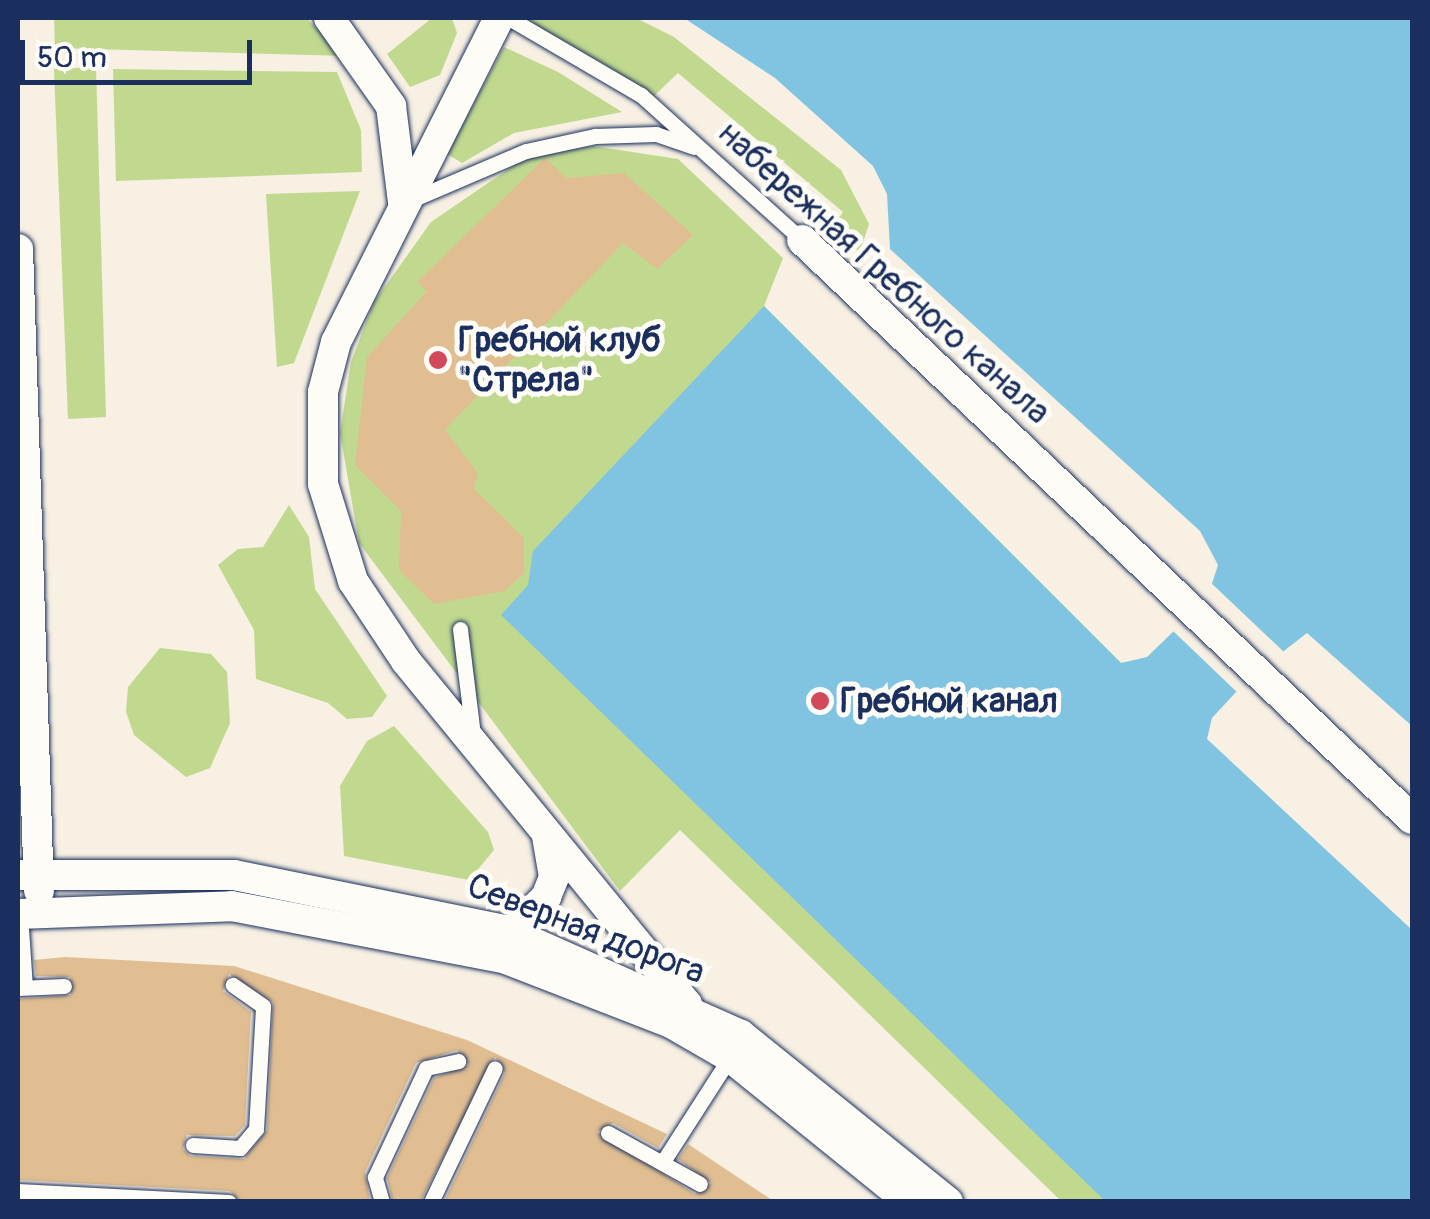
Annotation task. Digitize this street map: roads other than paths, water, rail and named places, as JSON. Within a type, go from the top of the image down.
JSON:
[{"type":"street","points":[[330,18],[390,106],[403,203]]},
{"type":"street","points":[[499,18],[336,342],[322,392],[323,484],[352,582],[685,1017]]},
{"type":"street","name":"набережная Гребного канала","points":[[802,240],[1412,819]]},
{"type":"street","points":[[18,250],[27,528],[26,914]]},
{"type":"street","points":[[501,943],[546,897],[554,877],[546,833]]},
{"type":"street","name":"Северная дорога","points":[[28,874],[234,875],[501,943],[685,1017],[802,1078],[948,1202]]},
{"type":"street","name":"Северная дорога","points":[[26,914],[232,906],[501,943]]},
{"type":"street","name":"Северная дорога","points":[[685,1017],[910,1202]]},
{"type":"lane","points":[[510,18],[641,95],[702,150]]},
{"type":"lane","name":"набережная Гребного канала","points":[[403,203],[526,151],[595,136],[656,134],[702,150],[802,240]]},
{"type":"lane","points":[[460,629],[474,744]]},
{"type":"lane","points":[[26,914],[21,987],[64,986]]},
{"type":"lane","points":[[193,1145],[240,1148],[256,1129],[263,1006],[237,985]]},
{"type":"lane","points":[[664,1160],[730,1057]]},
{"type":"lane","points":[[382,1202],[375,1177],[426,1068],[457,1060]]},
{"type":"lane","points":[[432,1202],[495,1068]]},
{"type":"lane","points":[[608,1133],[664,1160],[700,1184]]},
{"type":"lane","points":[[18,1190],[229,1202]]},
{"type":"water","points":[[684,18],[1412,18],[1412,726],[1307,633],[1249,678],[1212,718],[1207,739],[1412,930],[1412,1201],[1105,1201],[501,615],[528,585],[533,551],[764,306],[1121,663],[1147,657],[1207,599],[1218,565],[1200,531],[890,249],[887,194],[873,166],[775,78]]},
{"type":"place","name":"Гребной клуб \"Стрела\"","points":[[438,360]]},
{"type":"place","name":"Гребной канал","points":[[820,701]]}]
